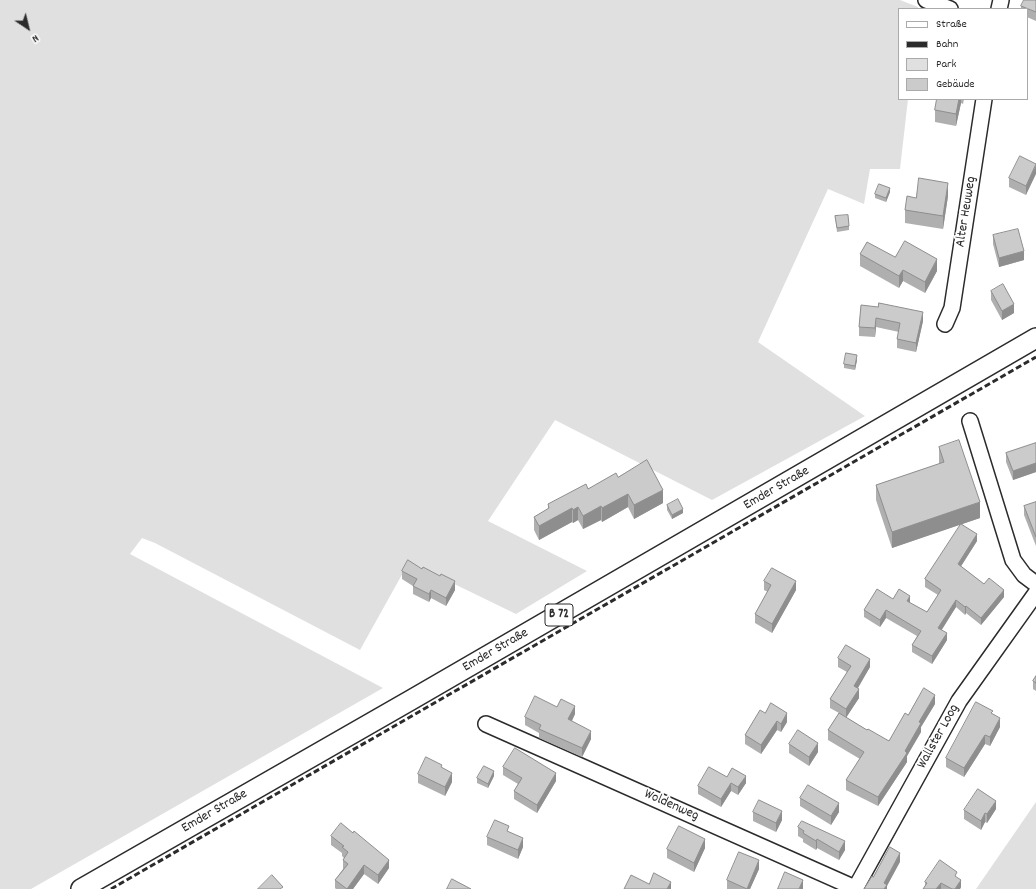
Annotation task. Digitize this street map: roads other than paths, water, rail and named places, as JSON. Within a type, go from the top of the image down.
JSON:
[{"type":"main road","name":"Emder Straße","points":[[81,889],[411,700],[1036,338]]},
{"type":"street","points":[[926,0],[947,8]]},
{"type":"street","name":"Alter Heuweg","points":[[946,324],[952,308],[984,100]]},
{"type":"street","points":[[970,421],[1013,560],[1024,575],[1036,584]]},
{"type":"street","name":"Wallster Loog","points":[[855,889],[959,701],[1036,593]]},
{"type":"street","name":"Woldenweg","points":[[486,724],[855,889]]},
{"type":"railway","points":[[111,889],[1036,357]]}]
